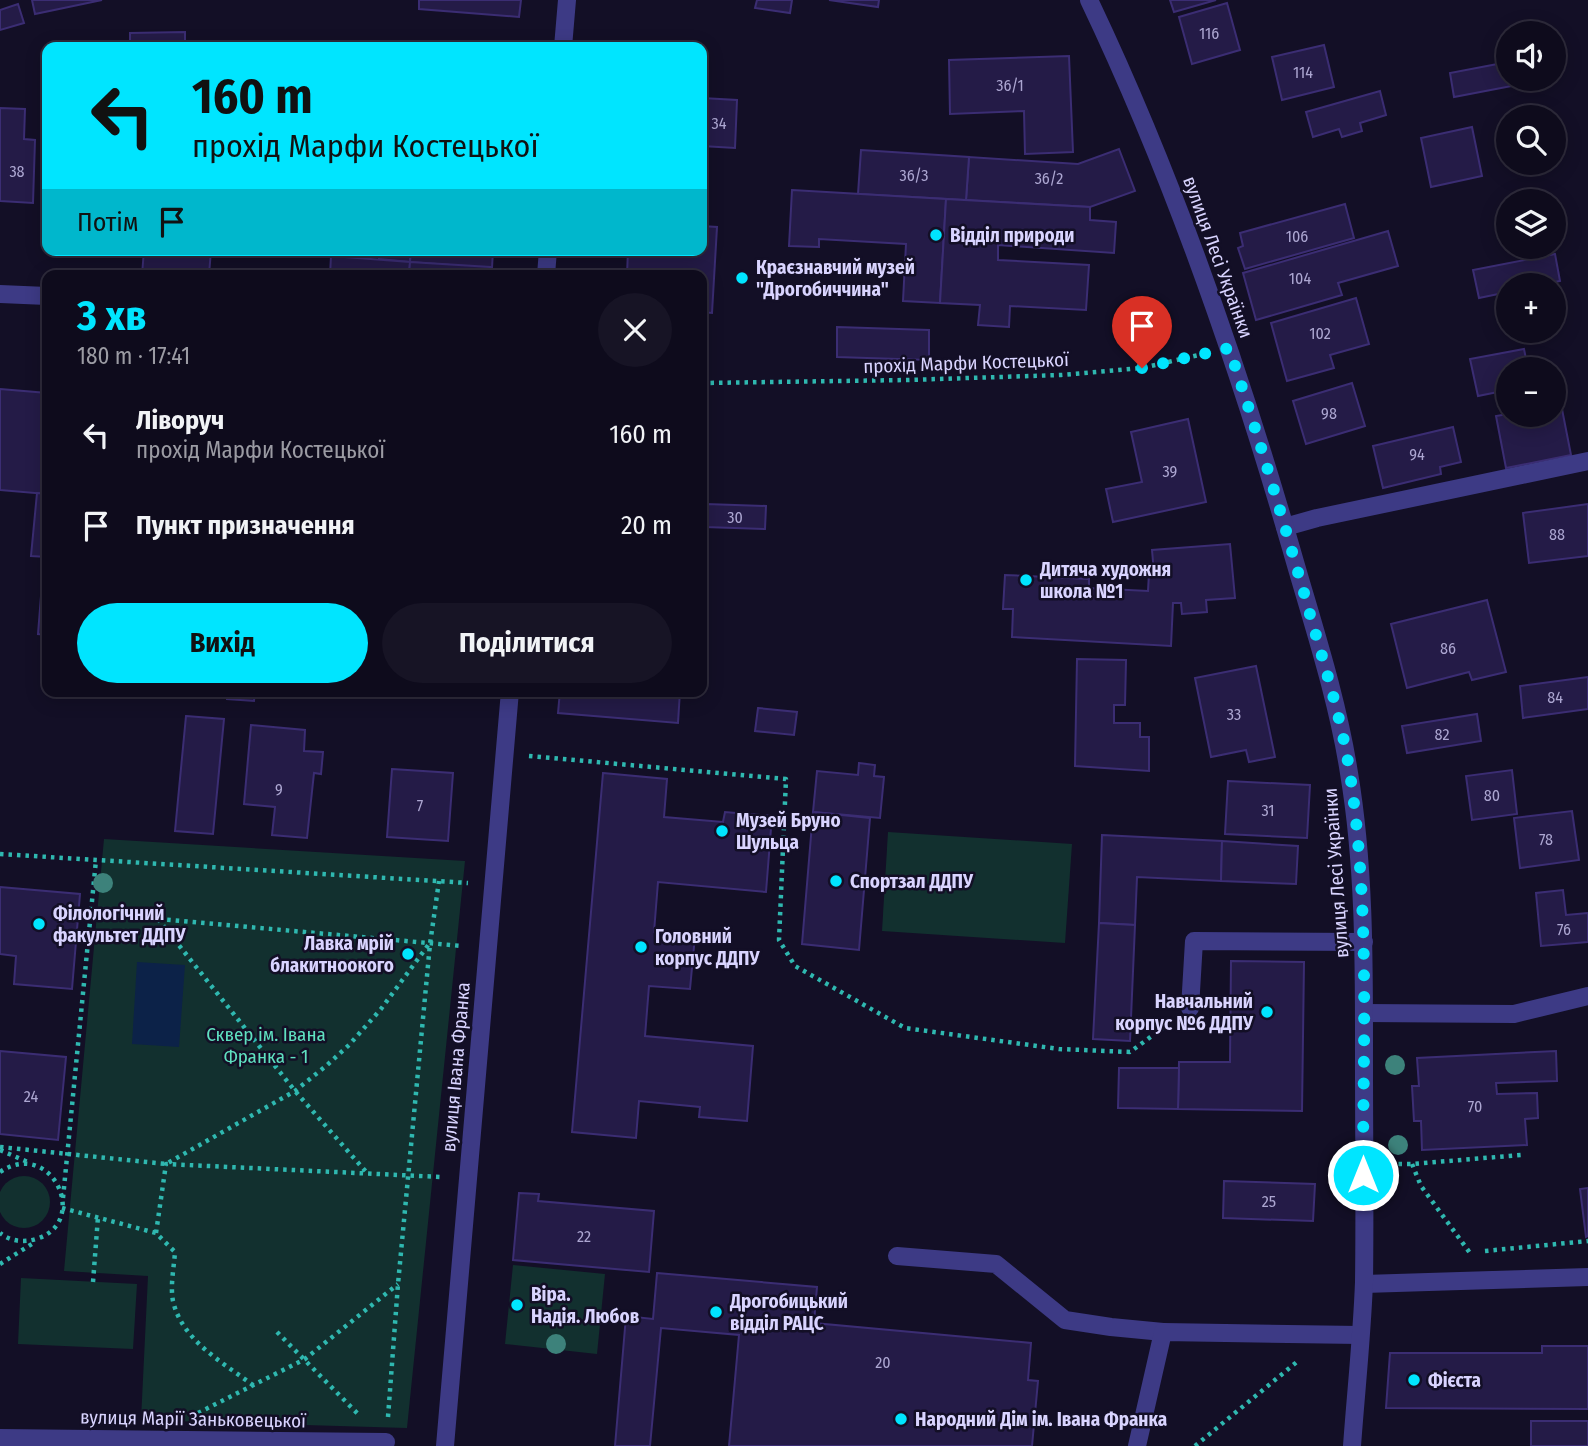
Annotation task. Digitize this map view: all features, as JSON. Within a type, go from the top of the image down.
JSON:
[{"type":"street","points":[[563,42],[567,0]]},
{"type":"street","name":"вулиця Лесі Українки","points":[[1089,0],[1181,212],[1229,348],[1285,527],[1339,720],[1347,759],[1358,838],[1364,942],[1363,1283],[1352,1446]]},
{"type":"street","points":[[0,293],[42,296]]},
{"type":"street","points":[[1285,527],[1588,461]]},
{"type":"street","name":"вулиця Івана Франка","points":[[444,1446],[509,697]]},
{"type":"street","points":[[1190,1008],[1194,941],[1364,942]]},
{"type":"street","points":[[1363,1013],[1514,1014],[1588,996]]},
{"type":"street","points":[[897,1256],[996,1264],[1065,1320],[1163,1332],[1360,1335]]},
{"type":"street","points":[[1363,1283],[1588,1277]]},
{"type":"street","points":[[1137,1446],[1163,1332]]},
{"type":"street","name":"вулиця Марії Заньковецької","points":[[0,1438],[386,1442]]},
{"type":"path","name":"прохід Марфи Костецької","points":[[707,383],[1061,375],[1142,368],[1229,348]]},
{"type":"path","points":[[528,756],[786,779],[779,940],[795,966],[905,1028],[1059,1049],[1130,1052],[1190,1008]]},
{"type":"path","points":[[0,853],[493,884]]},
{"type":"path","points":[[0,1264],[40,1238],[55,1226],[60,1217],[96,860]]},
{"type":"path","points":[[386,1442],[430,944],[439,881]]},
{"type":"path","points":[[91,913],[487,948]]},
{"type":"path","points":[[157,918],[295,1091],[368,1174]]},
{"type":"path","points":[[166,1164],[295,1091],[349,1045],[430,944]]},
{"type":"path","points":[[0,1149],[166,1164],[467,1179]]},
{"type":"path","points":[[0,1149],[44,1170],[53,1177],[63,1198]]},
{"type":"path","points":[[1386,1164],[1521,1155]]},
{"type":"path","points":[[0,1172],[20,1164],[34,1165]]},
{"type":"path","points":[[156,1233],[166,1164]]},
{"type":"path","points":[[1412,1164],[1421,1186],[1470,1253]]},
{"type":"path","points":[[62,1208],[156,1233],[175,1252],[173,1299],[186,1330],[213,1356],[254,1386]]},
{"type":"path","points":[[93,1282],[98,1217]]},
{"type":"path","points":[[0,1233],[16,1241],[28,1242],[40,1238]]},
{"type":"path","points":[[194,1415],[305,1359],[398,1284]]},
{"type":"path","points":[[277,1332],[386,1442]]},
{"type":"path","points":[[1195,1446],[1331,1334]]},
{"type":"green space","points":[[888,832],[1072,844],[1065,943],[882,931]]},
{"type":"green space","name":"Сквер ім. Івана Франка - 1","points":[[104,839],[465,861],[407,1428],[141,1420],[148,1276],[64,1271]]},
{"type":"green space","points":[[14,1178],[34,1178],[48,1192],[48,1212],[34,1226],[14,1226],[0,1212],[0,1192]]},
{"type":"green space","points":[[513,1265],[605,1274],[597,1354],[505,1344]]},
{"type":"green space","points":[[21,1278],[137,1284],[133,1349],[18,1344]]},
{"type":"water","points":[[137,962],[185,965],[179,1047],[132,1044]]},
{"type":"building","points":[[32,0],[102,0],[35,14]]},
{"type":"building","points":[[419,0],[521,0],[519,17],[419,9]]},
{"type":"building","points":[[757,0],[792,0],[790,13],[755,8]]},
{"type":"building","points":[[829,0],[879,0],[878,7]]},
{"type":"building","points":[[1170,0],[1216,0],[1174,12]]},
{"type":"building","points":[[1227,3],[1240,50],[1192,64],[1179,17]]},
{"type":"building","points":[[18,4],[24,23],[0,30],[0,10]]},
{"type":"building","points":[[185,32],[185,42],[130,42],[130,33]]},
{"type":"building","points":[[1324,45],[1334,87],[1282,100],[1272,57]]},
{"type":"building","points":[[1069,56],[1073,152],[1025,154],[1024,111],[950,114],[949,60]]},
{"type":"building","points":[[1496,64],[1496,89],[1454,97],[1450,73]]},
{"type":"building","points":[[1380,91],[1386,115],[1360,123],[1362,131],[1342,137],[1339,129],[1313,137],[1306,112]]},
{"type":"building","points":[[707,98],[737,100],[735,148],[707,146]]},
{"type":"building","points":[[0,108],[25,109],[24,139],[35,140],[33,203],[0,201]]},
{"type":"building","points":[[1472,127],[1482,176],[1431,187],[1421,138]]},
{"type":"building","points":[[1119,149],[1135,191],[1090,207],[966,200],[969,157],[1078,164]]},
{"type":"building","points":[[861,150],[969,157],[966,200],[858,194]]},
{"type":"building","points":[[792,190],[946,199],[940,303],[903,301],[906,244],[819,239],[819,247],[789,246]]},
{"type":"building","points":[[946,199],[1090,207],[1090,220],[1116,222],[1114,253],[998,245],[998,260],[1089,265],[1086,310],[1010,306],[1009,327],[978,325],[980,305],[940,303]]},
{"type":"building","points":[[1345,204],[1354,238],[1245,269],[1238,248],[1243,246],[1240,233]]},
{"type":"building","points":[[707,226],[717,227],[712,313],[707,312],[707,270],[627,270],[628,256],[707,256]]},
{"type":"building","points":[[1388,231],[1398,266],[1338,283],[1342,295],[1256,320],[1243,273]]},
{"type":"building","points":[[144,256],[211,256],[209,270],[142,270]]},
{"type":"building","points":[[331,256],[410,262],[409,270],[330,270]]},
{"type":"building","points":[[379,256],[410,256],[410,262],[379,259]]},
{"type":"building","points":[[410,256],[493,256],[492,268],[410,262]]},
{"type":"building","points":[[1529,259],[1556,259],[1559,273],[1496,273],[1496,294],[1479,298],[1473,270]]},
{"type":"building","points":[[410,262],[490,267],[490,270],[409,270]]},
{"type":"building","points":[[1356,298],[1369,344],[1330,355],[1334,368],[1287,381],[1271,323]]},
{"type":"building","points":[[837,327],[929,330],[929,360],[837,357]]},
{"type":"building","points":[[1524,349],[1526,357],[1496,357],[1496,392],[1478,396],[1470,359]]},
{"type":"building","points":[[1352,383],[1365,426],[1306,444],[1293,401]]},
{"type":"building","points":[[0,389],[42,393],[42,494],[0,490]]},
{"type":"building","points":[[1188,419],[1206,502],[1113,522],[1106,489],[1142,482],[1131,432]]},
{"type":"building","points":[[1453,427],[1461,462],[1440,467],[1441,474],[1383,488],[1373,446]]},
{"type":"building","points":[[1498,427],[1566,427],[1571,455],[1506,468]]},
{"type":"building","points":[[37,493],[42,494],[42,557],[31,556]]},
{"type":"building","points":[[707,504],[766,506],[765,529],[707,527]]},
{"type":"building","points":[[1588,504],[1588,556],[1529,563],[1523,513]]},
{"type":"building","name":"Дитяча художня школа №1","points":[[1230,544],[1235,598],[1206,600],[1207,612],[1182,614],[1181,603],[1173,603],[1171,646],[1012,637],[1013,609],[1003,609],[1005,575],[1089,579],[1089,588],[1148,591],[1149,573],[1154,573],[1152,550]]},
{"type":"building","points":[[41,596],[42,634],[38,634]]},
{"type":"building","points":[[1487,600],[1506,672],[1472,680],[1469,672],[1407,688],[1391,624]]},
{"type":"building","points":[[1077,659],[1126,660],[1125,705],[1114,705],[1114,723],[1140,723],[1140,737],[1149,737],[1149,771],[1075,766]]},
{"type":"building","points":[[1256,666],[1275,757],[1249,762],[1246,750],[1211,757],[1195,678]]},
{"type":"building","points":[[1588,677],[1588,709],[1523,718],[1520,686]]},
{"type":"building","points":[[227,697],[254,697],[254,701]]},
{"type":"building","points":[[559,697],[680,697],[678,723],[558,713]]},
{"type":"building","points":[[758,708],[797,712],[794,735],[755,731]]},
{"type":"building","points":[[1477,714],[1481,741],[1407,753],[1402,726]]},
{"type":"building","points":[[186,716],[224,719],[213,834],[175,831]]},
{"type":"building","points":[[251,725],[305,730],[304,751],[323,752],[321,774],[314,773],[307,838],[272,835],[275,807],[244,804]]},
{"type":"building","points":[[859,763],[875,765],[874,776],[884,777],[880,818],[813,812],[817,771],[858,775]]},
{"type":"building","points":[[392,769],[453,773],[448,841],[387,837]]},
{"type":"building","points":[[1512,770],[1517,814],[1472,820],[1466,776]]},
{"type":"building","name":"Головний корпус ДДПУ","points":[[603,773],[667,779],[664,817],[723,822],[725,812],[772,816],[766,892],[658,882],[654,932],[695,936],[690,989],[649,986],[645,1036],[753,1046],[747,1121],[699,1117],[700,1107],[639,1101],[636,1138],[572,1132]]},
{"type":"building","points":[[1228,781],[1310,785],[1307,838],[1225,834]]},
{"type":"building","points":[[1572,811],[1579,860],[1520,868],[1514,818]]},
{"type":"building","name":"Спортзал ДДПУ","points":[[813,812],[870,818],[859,950],[802,944]]},
{"type":"building","points":[[1102,835],[1222,841],[1221,881],[1137,877],[1135,925],[1099,923]]},
{"type":"building","points":[[1222,841],[1298,846],[1296,884],[1221,881]]},
{"type":"building","name":"Філологічний факультет ДДПУ","points":[[0,887],[80,894],[72,989],[14,984],[16,956],[0,954]]},
{"type":"building","points":[[1563,890],[1566,915],[1588,913],[1588,942],[1541,946],[1536,893]]},
{"type":"building","points":[[1099,923],[1135,925],[1130,1041],[1093,1039]]},
{"type":"building","name":"Навчальний корпус №6 ДДПУ","points":[[1231,961],[1304,962],[1302,1111],[1178,1109],[1179,1062],[1230,1062]]},
{"type":"building","points":[[0,1051],[66,1057],[58,1140],[0,1134]]},
{"type":"building","points":[[1556,1051],[1557,1081],[1496,1083],[1497,1094],[1537,1093],[1538,1118],[1525,1119],[1527,1145],[1422,1150],[1421,1121],[1414,1121],[1412,1086],[1419,1086],[1417,1058]]},
{"type":"building","points":[[1119,1068],[1179,1068],[1178,1109],[1118,1108]]},
{"type":"building","points":[[1224,1181],[1315,1184],[1313,1221],[1223,1218]]},
{"type":"building","points":[[1588,1188],[1588,1236],[1586,1237],[1580,1189]]},
{"type":"building","points":[[519,1193],[539,1194],[538,1201],[654,1211],[649,1272],[513,1260]]},
{"type":"building","points":[[657,1273],[817,1287],[814,1323],[1031,1343],[1028,1380],[1038,1381],[1032,1446],[729,1446],[739,1335],[661,1328],[650,1446],[615,1446],[626,1316],[653,1319]]},
{"type":"building","points":[[1542,1346],[1588,1346],[1588,1409],[1386,1408],[1390,1353],[1542,1353]]},
{"type":"building","points":[[1531,1421],[1588,1421],[1588,1446],[1531,1446]]},
{"type":"place","name":"Відділ природи","points":[[936,235]]},
{"type":"place","name":"Краєзнавчий музей \"Дрогобиччина\"","points":[[742,278]]},
{"type":"place","name":"Дитяча художня школа №1","points":[[1026,580]]},
{"type":"place","name":"Музей Бруно Шульца","points":[[722,831]]},
{"type":"place","name":"Спортзал ДДПУ","points":[[836,881]]},
{"type":"place","name":"Філологічний факультет ДДПУ","points":[[39,924]]},
{"type":"place","name":"Головний корпус ДДПУ","points":[[641,947]]},
{"type":"place","name":"Лавка мрій блакитноокого","points":[[408,954]]},
{"type":"place","name":"Навчальний корпус №6 ДДПУ","points":[[1267,1012]]},
{"type":"place","name":"Віра. Надія. Любов","points":[[517,1305]]},
{"type":"place","name":"Дрогобицький відділ РАЦС","points":[[716,1312]]},
{"type":"place","name":"Фієста","points":[[1414,1380]]},
{"type":"place","name":"Народний Дім ім. Івана Франка","points":[[901,1419]]},
{"type":"route","points":[[1142,368],[1229,348],[1321,652],[1339,720],[1358,838],[1364,942],[1363,1175]]}]
